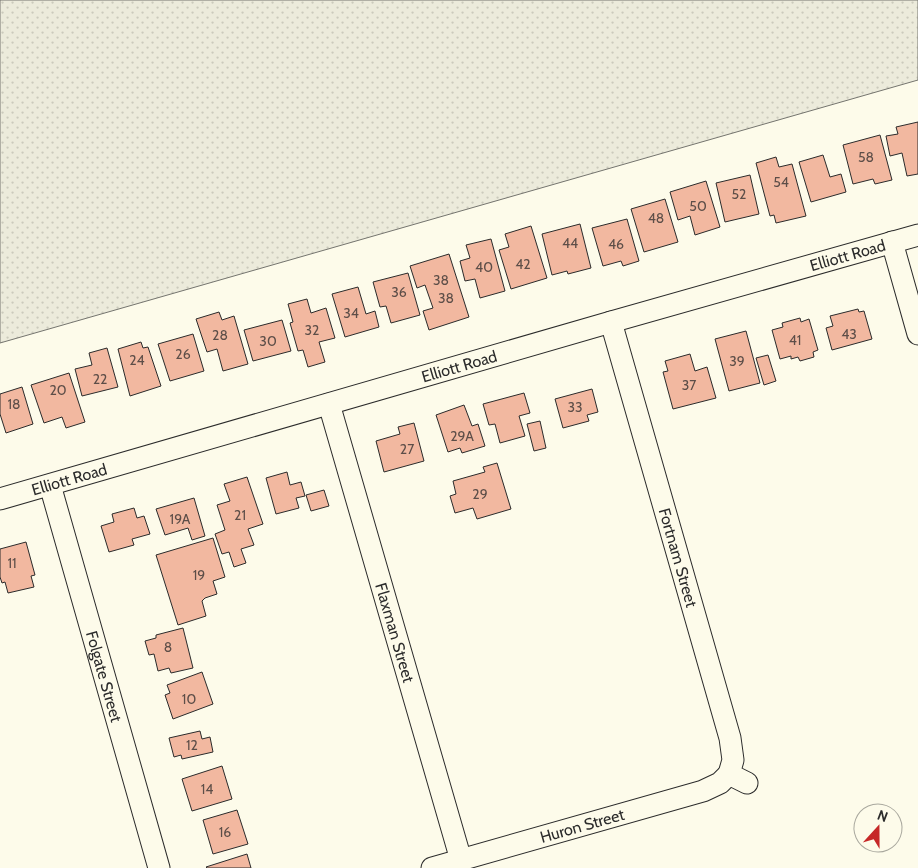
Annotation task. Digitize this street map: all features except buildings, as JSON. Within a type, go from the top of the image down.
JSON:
[{"type":"street","name":"Elliott Road","points":[[0,499],[918,235]]},
{"type":"street","points":[[892,242],[918,334]]},
{"type":"street","name":"Fortnam Street","points":[[611,322],[730,738],[738,779]]},
{"type":"street","name":"Flaxman Street","points":[[330,404],[461,860]]},
{"type":"street","name":"Folgate Street","points":[[50,485],[159,868]]},
{"type":"street","name":"Huron Street","points":[[432,868],[703,791],[738,779]]},
{"type":"shaded area","points":[[0,0],[918,0],[918,80],[0,343]]}]
